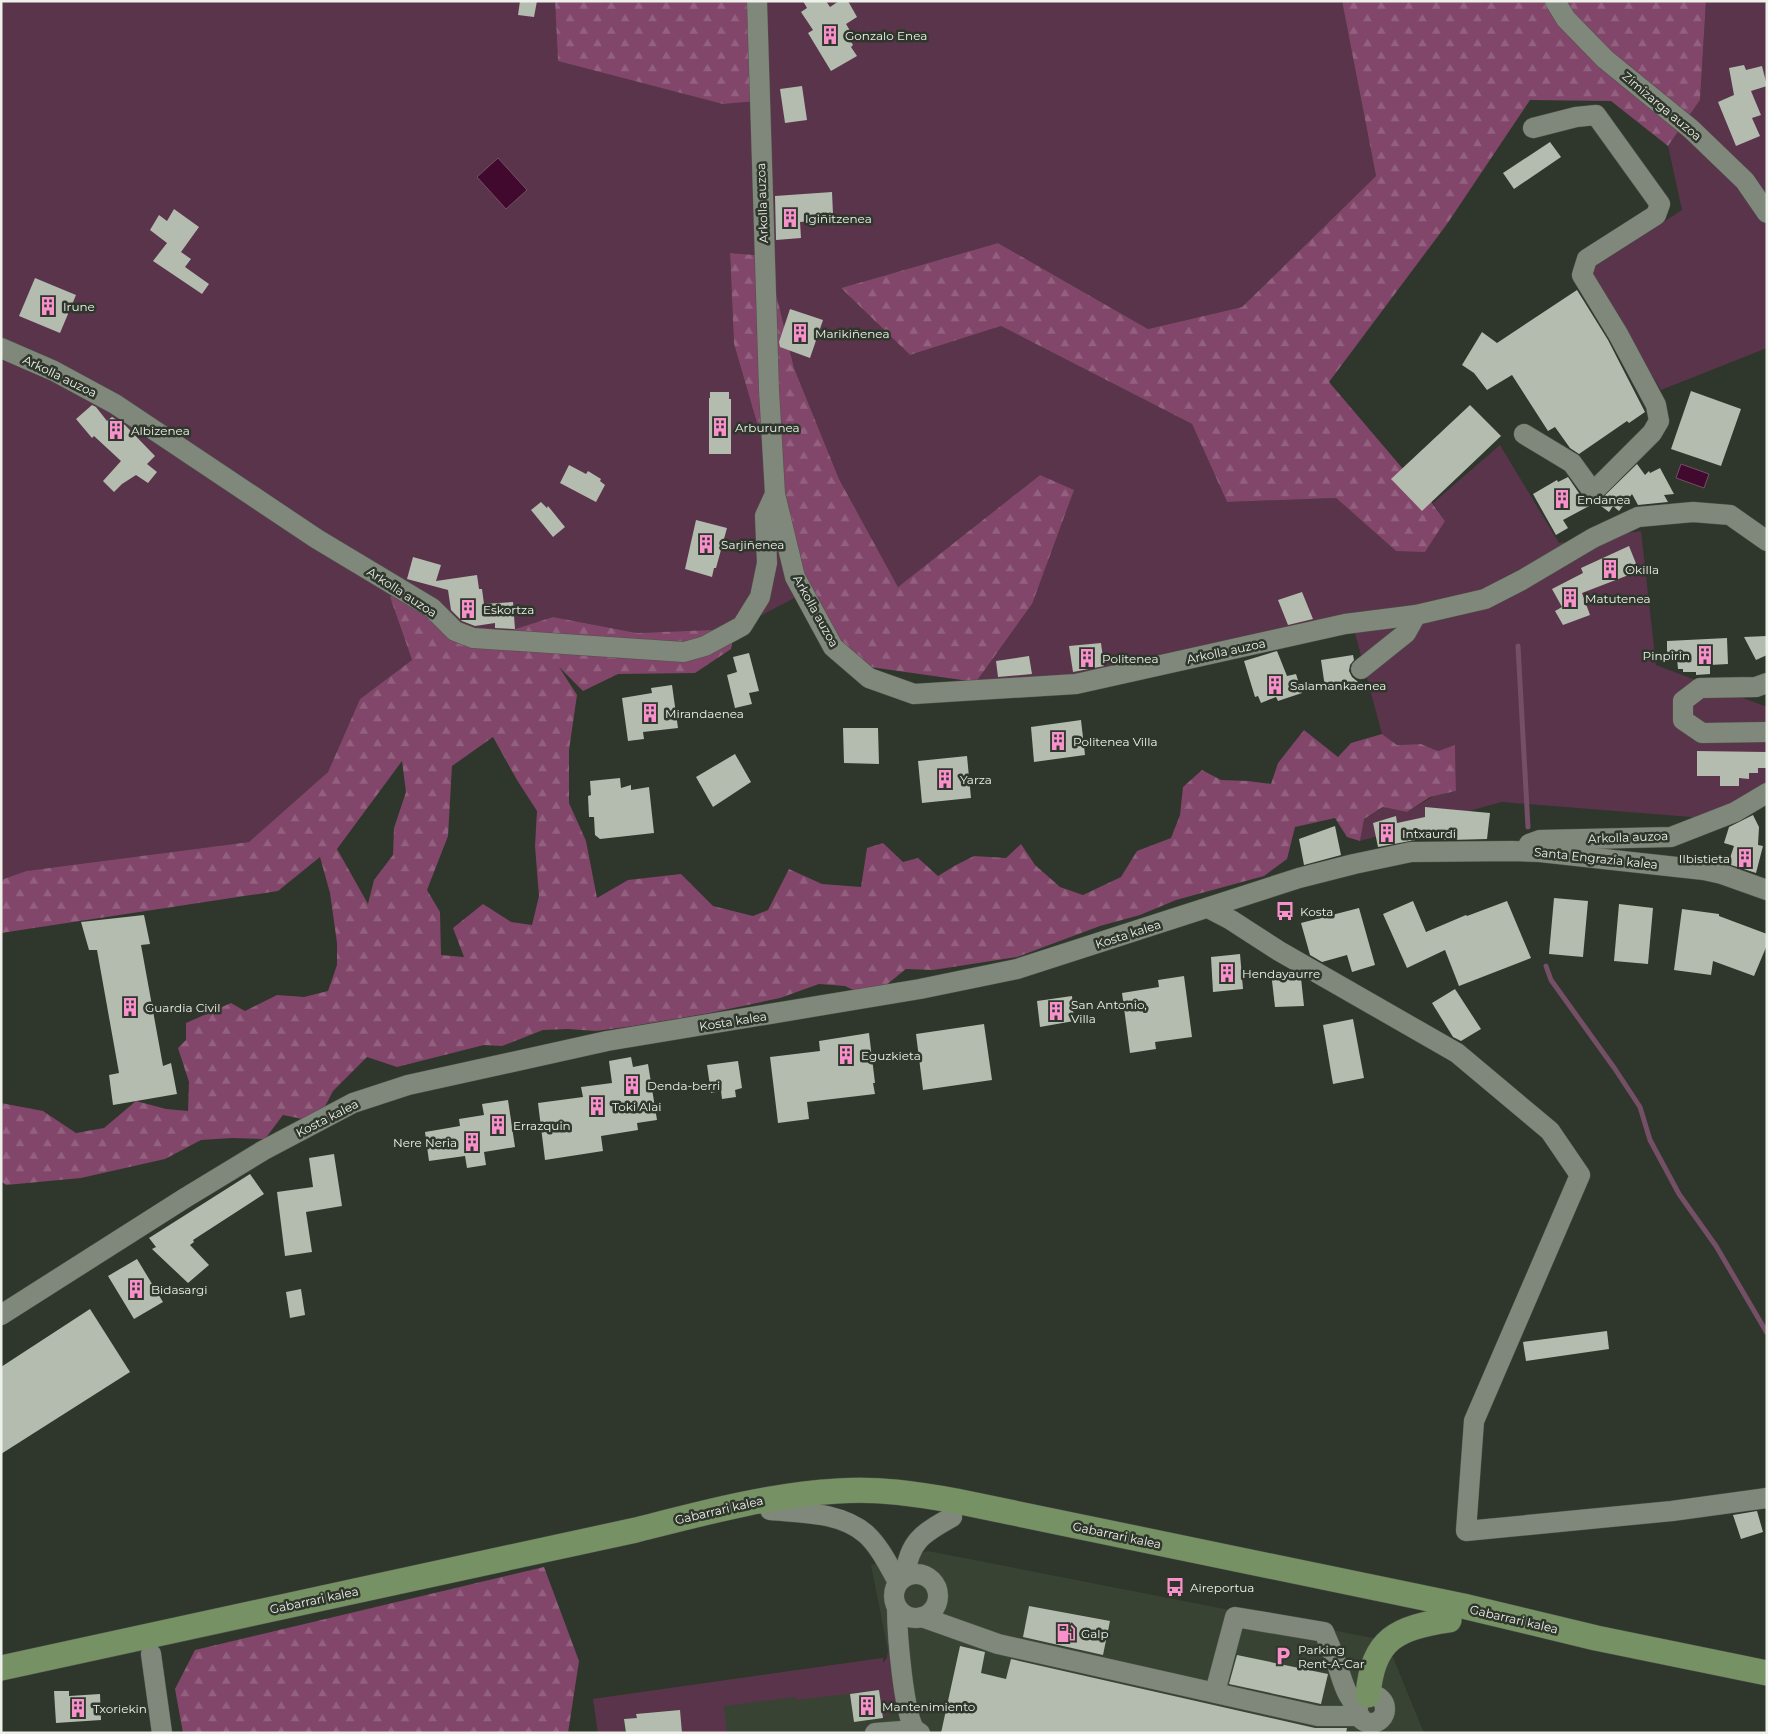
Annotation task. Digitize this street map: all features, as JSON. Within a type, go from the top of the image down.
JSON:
[{"type":"main road","name":"Gabarrari kalea","points":[[8,1665],[636,1530],[722,1508],[795,1494],[840,1490],[916,1494],[956,1501],[1463,1606],[1596,1638],[1767,1673]]},
{"type":"main road","name":"Gabarrari kalea","points":[[636,1530],[770,1510],[840,1505],[875,1506],[952,1517],[1449,1620],[1596,1638]]},
{"type":"main road","points":[[952,1517],[971,1513],[1032,1525],[1051,1521]]},
{"type":"main road","points":[[1370,1714],[1369,1677],[1374,1662],[1389,1639],[1405,1630],[1423,1624],[1449,1620]]},
{"type":"street","name":"Arkolla auzoa","points":[[757,1],[768,370],[776,494],[796,577],[833,647],[869,678],[914,694],[1076,684],[1345,624],[1416,615],[1485,599],[1522,580],[1593,538],[1638,517],[1693,512],[1730,515],[1767,540]]},
{"type":"street","name":"Zimizarga auzoa","points":[[1556,1],[1566,19],[1605,59],[1691,129],[1745,181],[1767,213]]},
{"type":"street","points":[[1524,434],[1572,463],[1593,492],[1647,439],[1659,421],[1656,405],[1618,334],[1582,275],[1587,259],[1656,215],[1660,204],[1596,115],[1576,117],[1533,128]]},
{"type":"street","name":"Arkolla auzoa","points":[[1,348],[54,371],[115,404],[317,539],[432,608],[455,631],[473,638],[684,652],[705,646],[742,626],[760,597],[767,563],[765,516],[776,494]]},
{"type":"street","points":[[1361,669],[1406,633],[1416,615]]},
{"type":"street","points":[[1767,682],[1756,687],[1700,688],[1683,701],[1683,720],[1702,734],[1767,732]]},
{"type":"street","name":"Arkolla auzoa","points":[[1512,851],[1540,840],[1671,837],[1735,812],[1767,793]]},
{"type":"street","name":"Santa Engrazia kalea","points":[[1512,851],[1540,852],[1704,870],[1722,874],[1767,890]]},
{"type":"street","name":"Kosta kalea","points":[[1,1315],[264,1150],[353,1103],[408,1085],[607,1041],[920,989],[1017,969],[1299,878],[1354,864],[1411,852],[1512,851]]},
{"type":"street","points":[[1208,908],[1232,920],[1279,951],[1456,1053],[1550,1131],[1580,1175],[1474,1421],[1466,1531],[1672,1511],[1767,1498]]},
{"type":"street","name":"Gabarrari kalea","points":[[770,1510],[823,1516],[840,1519],[852,1524],[867,1535],[902,1579]]},
{"type":"street","points":[[875,1733],[917,1732],[909,1718],[897,1638],[897,1607],[894,1599],[894,1590],[902,1579],[914,1545],[923,1535],[952,1517]]},
{"type":"street","points":[[902,1579],[917,1573],[924,1574],[937,1587],[938,1600],[936,1606],[933,1611],[922,1617]]},
{"type":"street","points":[[897,1607],[909,1617],[922,1617],[998,1644],[1318,1716],[1370,1714]]},
{"type":"street","points":[[1215,1692],[1234,1617],[1324,1632],[1350,1699],[1370,1714]]},
{"type":"street","points":[[151,1654],[162,1733]]},
{"type":"shaded area","points":[[1,1],[555,1],[558,61],[755,1],[1342,1],[1376,176],[1242,307],[1148,329],[998,243],[841,288],[910,355],[1001,326],[1192,424],[1227,502],[1336,498],[1396,551],[1445,521],[1433,503],[1500,445],[1559,543],[1641,531],[1656,665],[1767,707],[1767,802],[1729,820],[1502,802],[1360,841],[1364,819],[1384,807],[1407,812],[1434,796],[1456,791],[1455,745],[1438,751],[1421,744],[1397,745],[1382,734],[1353,626],[1075,684],[976,682],[1032,604],[1040,475],[898,587],[839,479],[794,368],[767,256],[730,253],[734,344],[806,592],[735,629],[637,633],[553,617],[480,640],[390,597],[412,660],[360,699],[328,772],[249,842],[26,871],[1,880]]},
{"type":"shaded area","points":[[1706,1],[1767,1],[1767,348],[1661,390],[1588,271],[1682,210],[1668,146],[1700,100]]},
{"type":"shaded area","points":[[498,158],[527,190],[506,209],[477,177]]},
{"type":"shaded area","points":[[1681,464],[1709,474],[1704,488],[1676,478]]},
{"type":"shaded area","points":[[928,1551],[1378,1639],[1392,1655],[1424,1733],[598,1733],[593,1699],[883,1658],[883,1663],[887,1658],[888,1651],[871,1565]]},
{"type":"shaded area","points":[[888,1651],[896,1702],[894,1709],[883,1718],[879,1690],[797,1700],[796,1697],[724,1706],[727,1733],[682,1733],[680,1710],[636,1714],[637,1718],[624,1719],[625,1733],[598,1733],[593,1699],[883,1658],[883,1663],[887,1658]]},
{"type":"green space","points":[[555,1],[755,1],[756,101],[723,104],[558,61]]},
{"type":"green space","points":[[1342,1],[1706,1],[1700,100],[1668,146],[1611,101],[1530,100],[1447,224],[1329,382],[1432,503],[1445,521],[1425,552],[1396,551],[1336,498],[1227,502],[1192,424],[1001,326],[910,355],[841,288],[998,243],[1148,329],[1242,307],[1376,176]]},
{"type":"green space","points":[[730,253],[767,256],[794,368],[839,479],[898,587],[1040,475],[1074,490],[1032,604],[976,682],[856,665],[806,592],[734,344]]},
{"type":"green space","points":[[407,583],[480,640],[553,617],[637,633],[735,629],[731,649],[695,673],[618,674],[583,691],[559,667],[577,695],[569,750],[569,803],[586,841],[597,898],[628,880],[681,874],[713,906],[753,916],[768,910],[789,869],[822,884],[861,887],[867,848],[883,843],[903,862],[918,858],[938,876],[974,856],[1006,858],[1021,844],[1035,865],[1060,887],[1083,895],[1121,877],[1137,851],[1171,838],[1180,815],[1183,787],[1202,770],[1221,780],[1271,784],[1278,763],[1304,730],[1338,757],[1351,743],[1382,734],[1397,745],[1421,744],[1438,751],[1455,745],[1456,791],[1430,797],[1407,812],[1383,807],[1364,819],[1360,841],[1347,837],[1335,818],[1295,827],[1287,859],[1264,876],[1176,900],[1140,915],[1100,926],[1017,957],[933,970],[906,969],[870,998],[845,986],[819,984],[780,998],[710,1013],[633,1026],[596,1031],[543,1030],[502,1046],[484,1045],[397,1067],[367,1057],[333,1091],[317,1122],[283,1115],[265,1139],[232,1138],[201,1140],[165,1159],[81,1178],[6,1185],[1,1181],[1,1103],[43,1111],[76,1133],[104,1128],[136,1101],[166,1109],[188,1111],[189,1082],[178,1048],[186,1040],[186,1023],[231,1003],[245,1011],[277,995],[304,997],[328,991],[337,965],[337,943],[330,893],[320,857],[278,891],[1,933],[1,880],[26,871],[249,842],[328,772],[360,699],[412,660],[390,597]],"holes":[[[493,737],[537,811],[535,846],[539,896],[532,925],[511,922],[483,904],[453,928],[464,957],[441,955],[440,912],[427,890],[448,836],[452,766]],[[402,761],[406,792],[394,828],[393,855],[374,880],[368,904],[337,849]]]},
{"type":"green space","points":[[544,1567],[579,1661],[568,1733],[183,1733],[175,1689],[195,1650]]},
{"type":"building","points":[[520,1],[537,1],[534,17],[518,15]]},
{"type":"building","name":"Gonzalo Enea","points":[[803,1],[826,1],[830,7],[839,1],[848,1],[857,17],[846,24],[852,34],[848,36],[853,45],[851,47],[857,56],[831,71],[808,33],[813,30],[801,12],[807,8]]},
{"type":"building","points":[[1744,65],[1746,70],[1762,66],[1767,86],[1751,91],[1761,115],[1752,118],[1760,136],[1736,146],[1718,102],[1734,95],[1729,68]]},
{"type":"building","points":[[802,86],[807,120],[785,123],[780,89]]},
{"type":"building","points":[[1550,142],[1561,157],[1514,189],[1503,173]]},
{"type":"building","name":"Igiñitzenea","points":[[832,192],[833,214],[812,215],[813,221],[800,222],[801,238],[776,240],[775,196]]},
{"type":"building","points":[[174,209],[199,227],[181,252],[191,259],[185,267],[209,284],[202,294],[153,261],[167,243],[150,230],[159,215],[167,221]]},
{"type":"building","name":"Irune","points":[[35,278],[76,295],[60,333],[19,316]]},
{"type":"building","points":[[1577,290],[1608,340],[1645,412],[1629,423],[1627,421],[1579,454],[1570,448],[1555,427],[1548,431],[1512,375],[1487,390],[1474,373],[1462,365],[1482,332],[1497,343]]},
{"type":"building","name":"Marikiñenea","points":[[790,309],[823,320],[810,358],[780,347],[779,342]]},
{"type":"building","points":[[1691,391],[1741,409],[1721,466],[1671,449]]},
{"type":"building","name":"Arburunea","points":[[710,392],[729,392],[729,399],[731,399],[731,454],[709,454]]},
{"type":"building","points":[[92,405],[96,407],[107,421],[112,417],[125,425],[155,456],[147,464],[157,472],[148,483],[136,475],[114,492],[103,481],[121,461],[94,436],[92,438],[76,419]]},
{"type":"building","points":[[1470,405],[1501,436],[1422,511],[1391,479]]},
{"type":"building","points":[[1637,464],[1645,475],[1649,471],[1650,473],[1660,468],[1674,494],[1664,495],[1668,502],[1638,505],[1632,494],[1619,511],[1613,506],[1609,512],[1597,503]]},
{"type":"building","points":[[569,465],[586,474],[588,471],[601,479],[600,481],[605,485],[596,502],[560,483]]},
{"type":"building","name":"Endanea","points":[[1568,477],[1583,499],[1591,505],[1563,520],[1568,528],[1556,535],[1533,494],[1557,480],[1558,482]]},
{"type":"building","points":[[541,502],[547,508],[548,506],[565,527],[553,537],[531,510]]},
{"type":"building","name":"Sarjiñenea","points":[[696,520],[727,528],[712,577],[685,569]]},
{"type":"building","points":[[1629,546],[1639,571],[1582,593],[1590,615],[1563,625],[1555,611],[1562,607],[1552,589],[1583,573],[1581,568]]},
{"type":"building","points":[[413,557],[441,565],[436,581],[477,575],[479,589],[482,589],[484,604],[513,602],[515,629],[495,628],[495,623],[475,626],[462,621],[451,610],[448,590],[407,579]]},
{"type":"building","points":[[1302,592],[1313,619],[1288,625],[1278,600]]},
{"type":"building","points":[[1767,636],[1767,655],[1756,660],[1744,637]]},
{"type":"building","name":"Pinpirin","points":[[1727,638],[1728,664],[1710,665],[1710,674],[1696,675],[1696,672],[1683,672],[1683,669],[1678,669],[1677,658],[1667,658],[1667,641]]},
{"type":"building","name":"Politenea","points":[[1101,643],[1104,666],[1073,672],[1069,646]]},
{"type":"building","name":"Salamankaenea","points":[[1277,651],[1287,676],[1296,674],[1302,693],[1278,701],[1276,697],[1261,703],[1258,696],[1255,697],[1244,661]]},
{"type":"building","points":[[749,653],[759,691],[749,693],[752,704],[735,708],[727,675],[737,672],[733,657]]},
{"type":"building","points":[[1353,655],[1354,660],[1350,665],[1349,671],[1358,682],[1325,687],[1321,660]]},
{"type":"building","points":[[1029,656],[1032,674],[998,677],[996,661]]},
{"type":"building","name":"Mirandaenea","points":[[672,685],[678,728],[643,732],[644,739],[628,741],[622,698],[652,693],[651,688]]},
{"type":"building","name":"Politenea Villa","points":[[1081,720],[1085,755],[1034,762],[1031,727]]},
{"type":"building","points":[[843,728],[878,728],[879,764],[844,763]]},
{"type":"building","points":[[1697,751],[1767,752],[1767,768],[1758,768],[1758,773],[1749,773],[1749,779],[1739,778],[1739,786],[1720,786],[1720,776],[1697,776]]},
{"type":"building","points":[[735,754],[751,782],[713,807],[696,777]]},
{"type":"building","name":"Yarza","points":[[967,756],[971,798],[922,803],[918,761]]},
{"type":"building","points":[[620,778],[621,788],[631,785],[631,790],[649,787],[654,833],[600,839],[595,835],[594,817],[589,817],[588,796],[591,795],[590,781]]},
{"type":"building","points":[[1425,807],[1490,813],[1487,839],[1450,840],[1426,838],[1378,847],[1373,823],[1396,816],[1397,823],[1425,817]]},
{"type":"building","name":"Ilbistieta","points":[[1753,815],[1759,827],[1758,845],[1763,846],[1756,873],[1728,864],[1734,846],[1724,843],[1729,827]]},
{"type":"building","points":[[1335,826],[1341,855],[1304,865],[1299,839]]},
{"type":"building","points":[[1554,898],[1588,901],[1583,957],[1549,954]]},
{"type":"building","points":[[1413,901],[1426,932],[1466,915],[1507,901],[1531,958],[1459,986],[1445,950],[1407,968],[1383,914]]},
{"type":"building","points":[[1619,904],[1653,908],[1648,964],[1614,961]]},
{"type":"building","points":[[1359,908],[1375,965],[1352,972],[1347,955],[1322,962],[1310,955],[1301,923]]},
{"type":"building","points":[[1682,909],[1719,914],[1719,916],[1767,934],[1767,945],[1754,976],[1713,961],[1711,975],[1674,970]]},
{"type":"building","name":"Guardia Civil","points":[[144,915],[150,944],[141,945],[163,1066],[171,1063],[177,1094],[113,1105],[109,1075],[119,1073],[97,950],[89,950],[81,922]]},
{"type":"building","name":"Hendayaurre","points":[[1240,954],[1243,989],[1213,992],[1211,957]]},
{"type":"building","points":[[1290,971],[1301,978],[1304,1006],[1275,1007],[1271,972]]},
{"type":"building","points":[[1184,976],[1192,1037],[1155,1042],[1156,1049],[1130,1053],[1122,993],[1159,987],[1158,980]]},
{"type":"building","points":[[1455,989],[1481,1029],[1461,1041],[1453,1037],[1432,1003]]},
{"type":"building","name":"San Antonio, Villa","points":[[1072,996],[1074,1021],[1040,1027],[1037,1001]]},
{"type":"building","points":[[1353,1019],[1364,1078],[1333,1084],[1323,1025]]},
{"type":"building","points":[[984,1024],[992,1080],[923,1090],[916,1034]]},
{"type":"building","points":[[869,1033],[875,1094],[807,1102],[809,1119],[778,1123],[770,1057],[820,1051],[819,1041]]},
{"type":"building","points":[[631,1057],[633,1067],[648,1064],[657,1120],[637,1123],[638,1130],[601,1136],[603,1151],[545,1160],[538,1103],[583,1097],[581,1087],[612,1083],[609,1061]]},
{"type":"building","points":[[738,1061],[742,1088],[735,1090],[736,1097],[722,1099],[721,1091],[711,1093],[707,1065]]},
{"type":"building","points":[[508,1100],[515,1147],[484,1152],[486,1165],[467,1168],[465,1156],[429,1161],[425,1132],[460,1126],[459,1119],[484,1115],[482,1104]]},
{"type":"building","points":[[334,1154],[342,1206],[306,1212],[312,1252],[285,1256],[277,1192],[313,1187],[309,1158]]},
{"type":"building","points":[[250,1174],[264,1194],[193,1240],[194,1242],[190,1245],[209,1265],[188,1283],[152,1249],[156,1247],[149,1238]]},
{"type":"building","name":"Bidasargi","points":[[137,1259],[163,1302],[134,1319],[108,1276]]},
{"type":"building","points":[[301,1289],[305,1315],[290,1318],[286,1292]]},
{"type":"building","points":[[90,1309],[130,1372],[1,1454],[1,1367]]},
{"type":"building","points":[[1607,1331],[1609,1349],[1526,1361],[1523,1342]]},
{"type":"building","points":[[1757,1511],[1763,1532],[1741,1539],[1733,1515]]},
{"type":"building","name":"Galp","points":[[1029,1606],[1110,1621],[1103,1655],[1023,1637]]},
{"type":"building","points":[[960,1646],[985,1652],[981,1673],[1006,1679],[1011,1659],[1315,1728],[1347,1728],[1346,1733],[941,1733]]},
{"type":"building","points":[[1237,1655],[1328,1674],[1321,1704],[1229,1684]]},
{"type":"building","name":"Mantenimiento","points":[[879,1690],[883,1718],[854,1722],[850,1694]]},
{"type":"building","name":"Txoriekin","points":[[54,1691],[69,1691],[69,1696],[100,1694],[101,1720],[56,1723]]},
{"type":"building","points":[[680,1710],[682,1733],[626,1733],[624,1719],[637,1718],[636,1714]]},
{"type":"waterway","points":[[1518,646],[1528,827]]},
{"type":"waterway","points":[[1546,966],[1551,980],[1640,1107],[1650,1140],[1679,1194],[1716,1246],[1767,1333]]},
{"type":"place","name":"Gonzalo Enea","points":[[830,35]]},
{"type":"place","name":"Igiñitzenea","points":[[790,218]]},
{"type":"place","name":"Irune","points":[[48,306]]},
{"type":"place","name":"Marikiñenea","points":[[800,333]]},
{"type":"place","name":"Arburunea","points":[[720,427]]},
{"type":"place","name":"Albizenea","points":[[116,430]]},
{"type":"place","name":"Endanea","points":[[1562,499]]},
{"type":"place","name":"Sarjiñenea","points":[[706,544]]},
{"type":"place","name":"Okilla","points":[[1610,569]]},
{"type":"place","name":"Matutenea","points":[[1570,598]]},
{"type":"place","name":"Eskortza","points":[[468,609]]},
{"type":"place","name":"Pinpirin","points":[[1705,655]]},
{"type":"place","name":"Politenea","points":[[1087,658]]},
{"type":"place","name":"Salamankaenea","points":[[1275,685]]},
{"type":"place","name":"Mirandaenea","points":[[650,713]]},
{"type":"place","name":"Politenea Villa","points":[[1058,741]]},
{"type":"place","name":"Yarza","points":[[945,779]]},
{"type":"place","name":"Intxaurdi","points":[[1387,833]]},
{"type":"place","name":"Ilbistieta","points":[[1745,858]]},
{"type":"place","name":"Kosta","points":[[1285,911]]},
{"type":"place","name":"Hendayaurre","points":[[1227,973]]},
{"type":"place","name":"Guardia Civil","points":[[130,1007]]},
{"type":"place","name":"San Antonio, Villa","points":[[1056,1011]]},
{"type":"place","name":"Eguzkieta","points":[[846,1055]]},
{"type":"place","name":"Denda-berri","points":[[632,1085]]},
{"type":"place","name":"Toki Alai","points":[[597,1106]]},
{"type":"place","name":"Errazquin","points":[[498,1125]]},
{"type":"place","name":"Nere Neria","points":[[472,1142]]},
{"type":"place","name":"Bidasargi","points":[[136,1289]]},
{"type":"place","name":"Aireportua","points":[[1175,1587]]},
{"type":"place","name":"Galp","points":[[1066,1633]]},
{"type":"place","name":"Parking Rent-A-Car","points":[[1283,1656]]},
{"type":"place","name":"Mantenimiento","points":[[867,1706]]},
{"type":"place","name":"Txoriekin","points":[[78,1708]]}]
